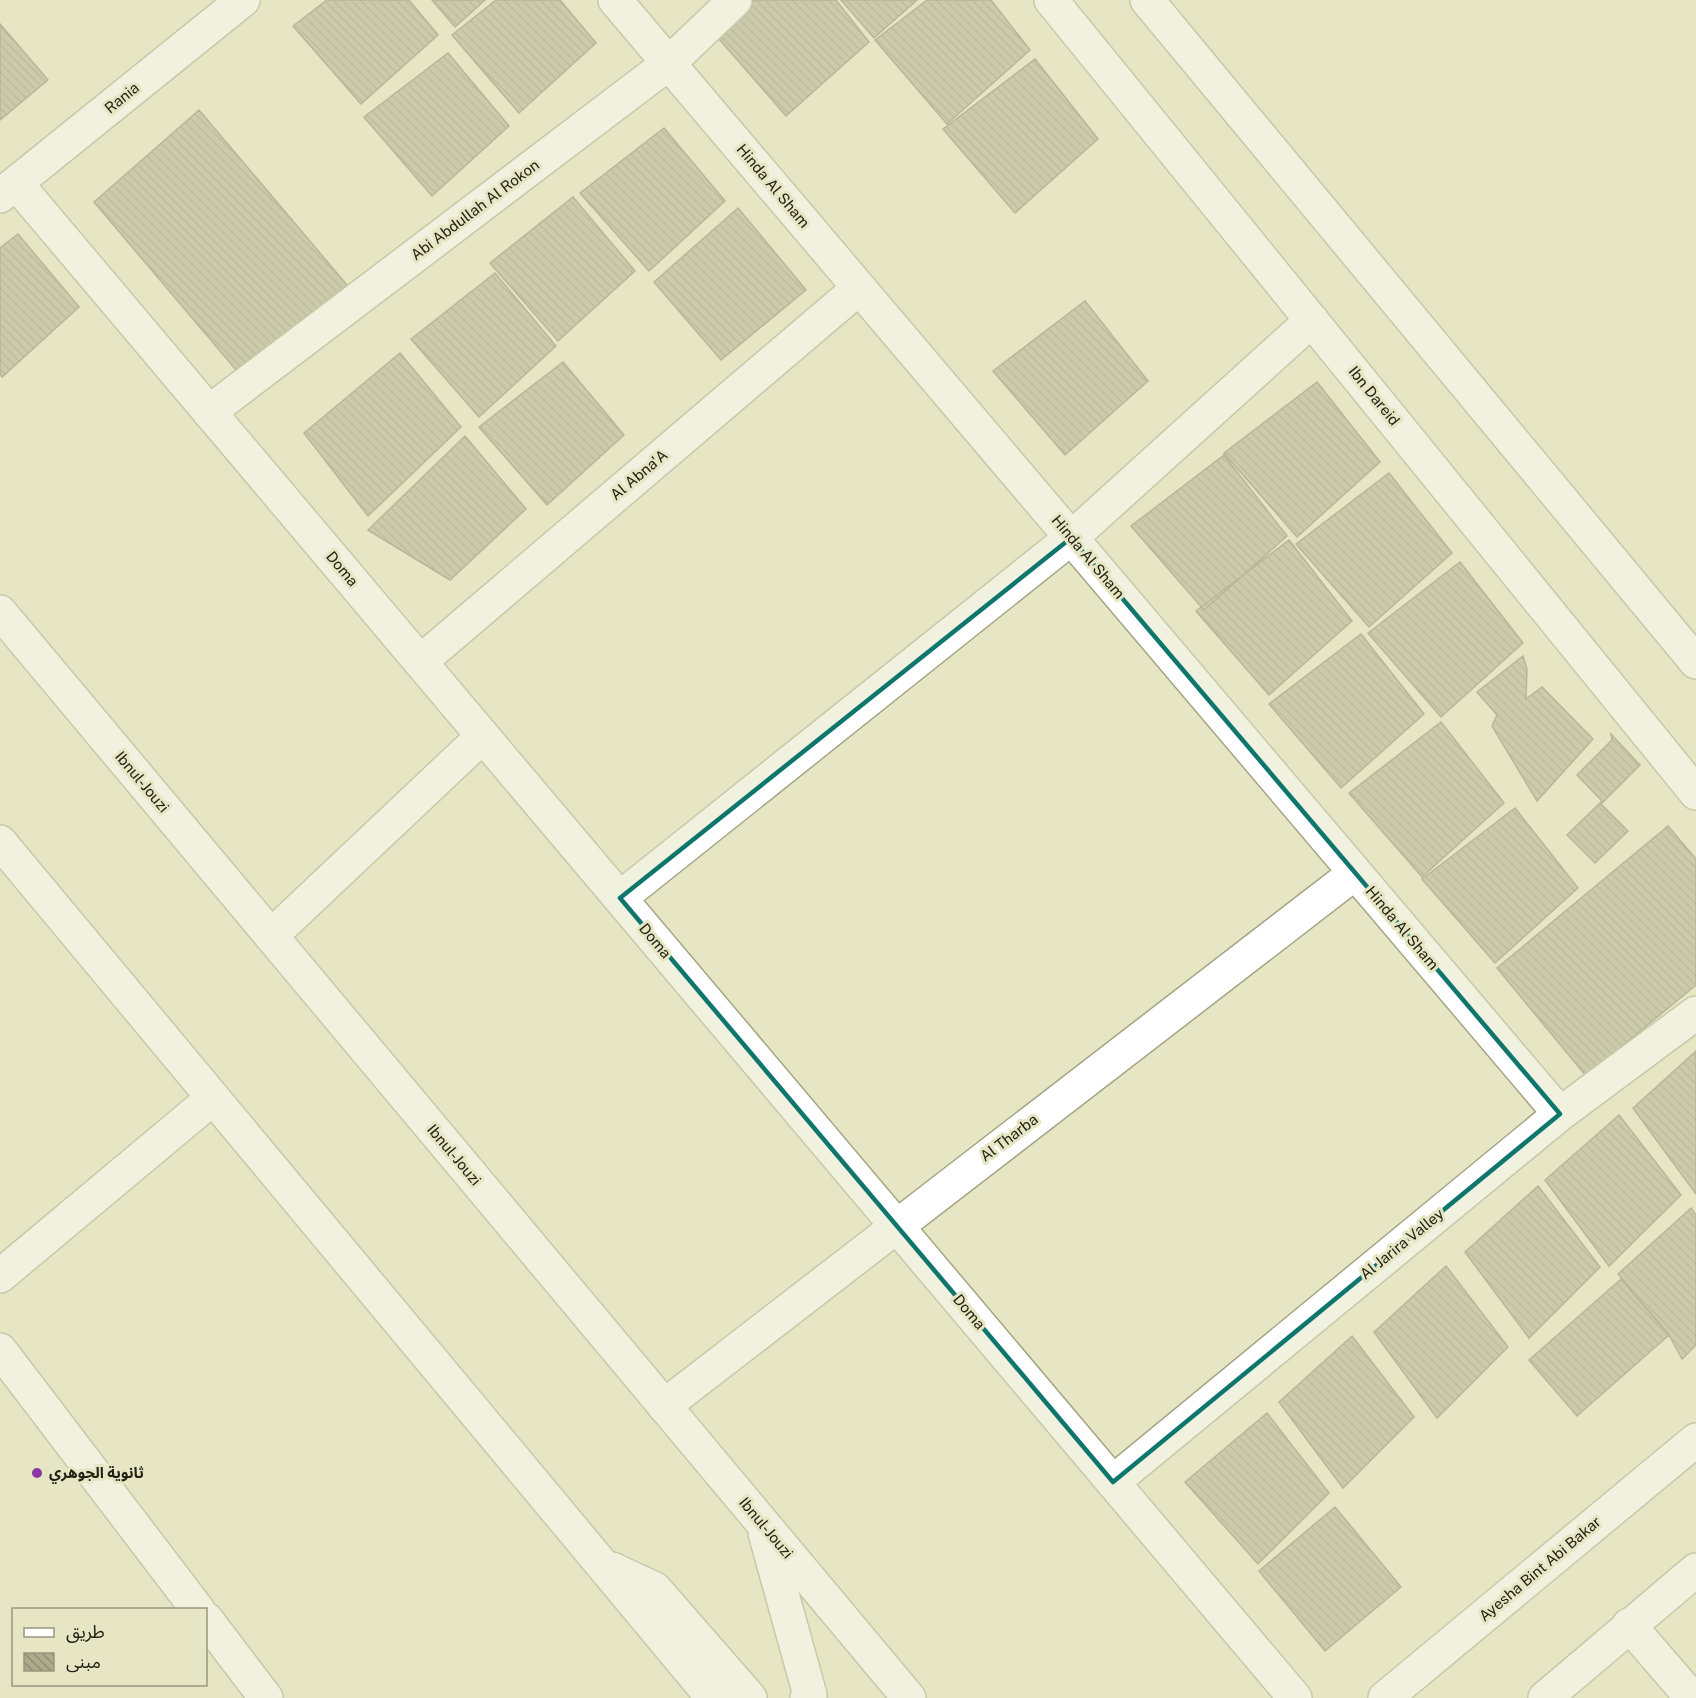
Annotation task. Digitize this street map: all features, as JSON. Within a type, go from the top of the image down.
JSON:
[{"type":"street","name":"Rania","points":[[8,189],[243,0]]},
{"type":"street","name":"Hinda Al Sham","points":[[615,0],[1560,1114]]},
{"type":"street","name":"Abi Abdullah Al Rokon","points":[[209,412],[669,63],[735,0]]},
{"type":"street","name":"Ibn Dareid","points":[[1051,0],[1696,793]]},
{"type":"street","points":[[1147,0],[1696,662]]},
{"type":"street","name":"Doma","points":[[8,189],[209,412],[1295,1698]]},
{"type":"street","name":"Al Abna'A","points":[[420,662],[859,288]]},
{"type":"street","points":[[620,898],[1071,537],[1312,320]]},
{"type":"street","name":"Ibnul-Jouzi","points":[[0,612],[909,1698]]},
{"type":"street","points":[[271,936],[483,736]]},
{"type":"street","points":[[0,842],[713,1698]]},
{"type":"street","name":"Al Tharba","points":[[664,1406],[1355,873]]},
{"type":"street","name":"Al Jarira Valley","points":[[1113,1482],[1560,1114],[1696,1013]]},
{"type":"street","points":[[0,1276],[213,1098]]},
{"type":"street","points":[[0,1350],[196,1608]]},
{"type":"street","name":"Ayesha Bint Abi Bakar","points":[[1385,1698],[1696,1440]]},
{"type":"street","points":[[762,1522],[810,1695],[807,1698]]},
{"type":"street","points":[[600,1562],[655,1589],[750,1698]]},
{"type":"street","points":[[1545,1698],[1696,1570]]},
{"type":"street","points":[[207,1620],[266,1698]]},
{"type":"street","points":[[1629,1625],[1692,1698]]},
{"type":"highlighted area","points":[[1071,538],[1560,1114],[1113,1482],[620,898]]},
{"type":"building","points":[[327,0],[409,0],[438,35],[361,104],[293,26]]},
{"type":"building","points":[[432,0],[485,0],[455,27]]},
{"type":"building","points":[[496,0],[560,0],[596,43],[519,113],[452,35]]},
{"type":"building","points":[[755,0],[836,0],[869,42],[786,116],[713,32]]},
{"type":"building","points":[[841,0],[917,0],[874,38]]},
{"type":"building","points":[[927,0],[991,0],[1030,50],[947,124],[875,40]]},
{"type":"building","points":[[0,24],[48,80],[0,120]]},
{"type":"building","points":[[448,53],[509,126],[432,196],[364,117]]},
{"type":"building","points":[[1035,59],[1098,139],[1015,213],[943,129]]},
{"type":"building","points":[[199,110],[347,285],[247,383],[94,202]]},
{"type":"building","points":[[664,128],[725,201],[649,271],[580,193]]},
{"type":"building","points":[[573,197],[635,271],[558,341],[490,263]]},
{"type":"building","points":[[738,208],[806,290],[721,360],[654,282]]},
{"type":"building","points":[[18,234],[79,307],[2,377],[0,374],[0,248]]},
{"type":"building","points":[[495,273],[556,346],[479,417],[411,339]]},
{"type":"building","points":[[1085,301],[1148,381],[1065,455],[993,371]]},
{"type":"building","points":[[400,353],[461,427],[368,516],[304,433]]},
{"type":"building","points":[[563,362],[624,435],[547,505],[479,427]]},
{"type":"building","points":[[1317,382],[1380,462],[1297,537],[1224,453]]},
{"type":"building","points":[[465,436],[526,509],[450,580],[368,530]]},
{"type":"building","points":[[1224,455],[1287,536],[1204,610],[1131,526]]},
{"type":"building","points":[[1389,473],[1452,553],[1369,627],[1296,544]]},
{"type":"building","points":[[1289,540],[1352,621],[1269,695],[1196,611]]},
{"type":"building","points":[[1460,562],[1523,643],[1441,717],[1368,633]]},
{"type":"building","points":[[1361,634],[1424,714],[1341,788],[1269,704]]},
{"type":"building","points":[[1523,656],[1527,669],[1526,699],[1542,687],[1593,739],[1537,801],[1492,726],[1497,715],[1477,692]]},
{"type":"building","points":[[1441,722],[1504,803],[1422,877],[1349,793]]},
{"type":"building","points":[[1611,734],[1640,765],[1601,804],[1628,831],[1595,863],[1567,835],[1602,801],[1577,775],[1612,740]]},
{"type":"building","points":[[1515,808],[1578,888],[1495,963],[1422,879]]},
{"type":"building","points":[[1668,826],[1696,859],[1696,985],[1586,1076],[1497,968]]},
{"type":"building","points":[[1696,1051],[1696,1194],[1633,1108]]},
{"type":"building","points":[[1619,1115],[1681,1195],[1609,1266],[1545,1180]]},
{"type":"building","points":[[1538,1186],[1600,1267],[1529,1338],[1465,1252]]},
{"type":"building","points":[[1691,1208],[1696,1215],[1696,1345],[1682,1359],[1669,1335],[1618,1274]]},
{"type":"building","points":[[1446,1266],[1508,1347],[1437,1418],[1374,1332]]},
{"type":"building","points":[[1621,1279],[1669,1335],[1577,1416],[1529,1360]]},
{"type":"building","points":[[1352,1336],[1414,1417],[1343,1488],[1279,1402]]},
{"type":"building","points":[[1267,1413],[1329,1493],[1258,1564],[1185,1482]]},
{"type":"building","points":[[1335,1507],[1401,1587],[1325,1651],[1259,1571]]},
{"type":"place","name":"ثانوية الجوهري","points":[[37,1473]]}]
